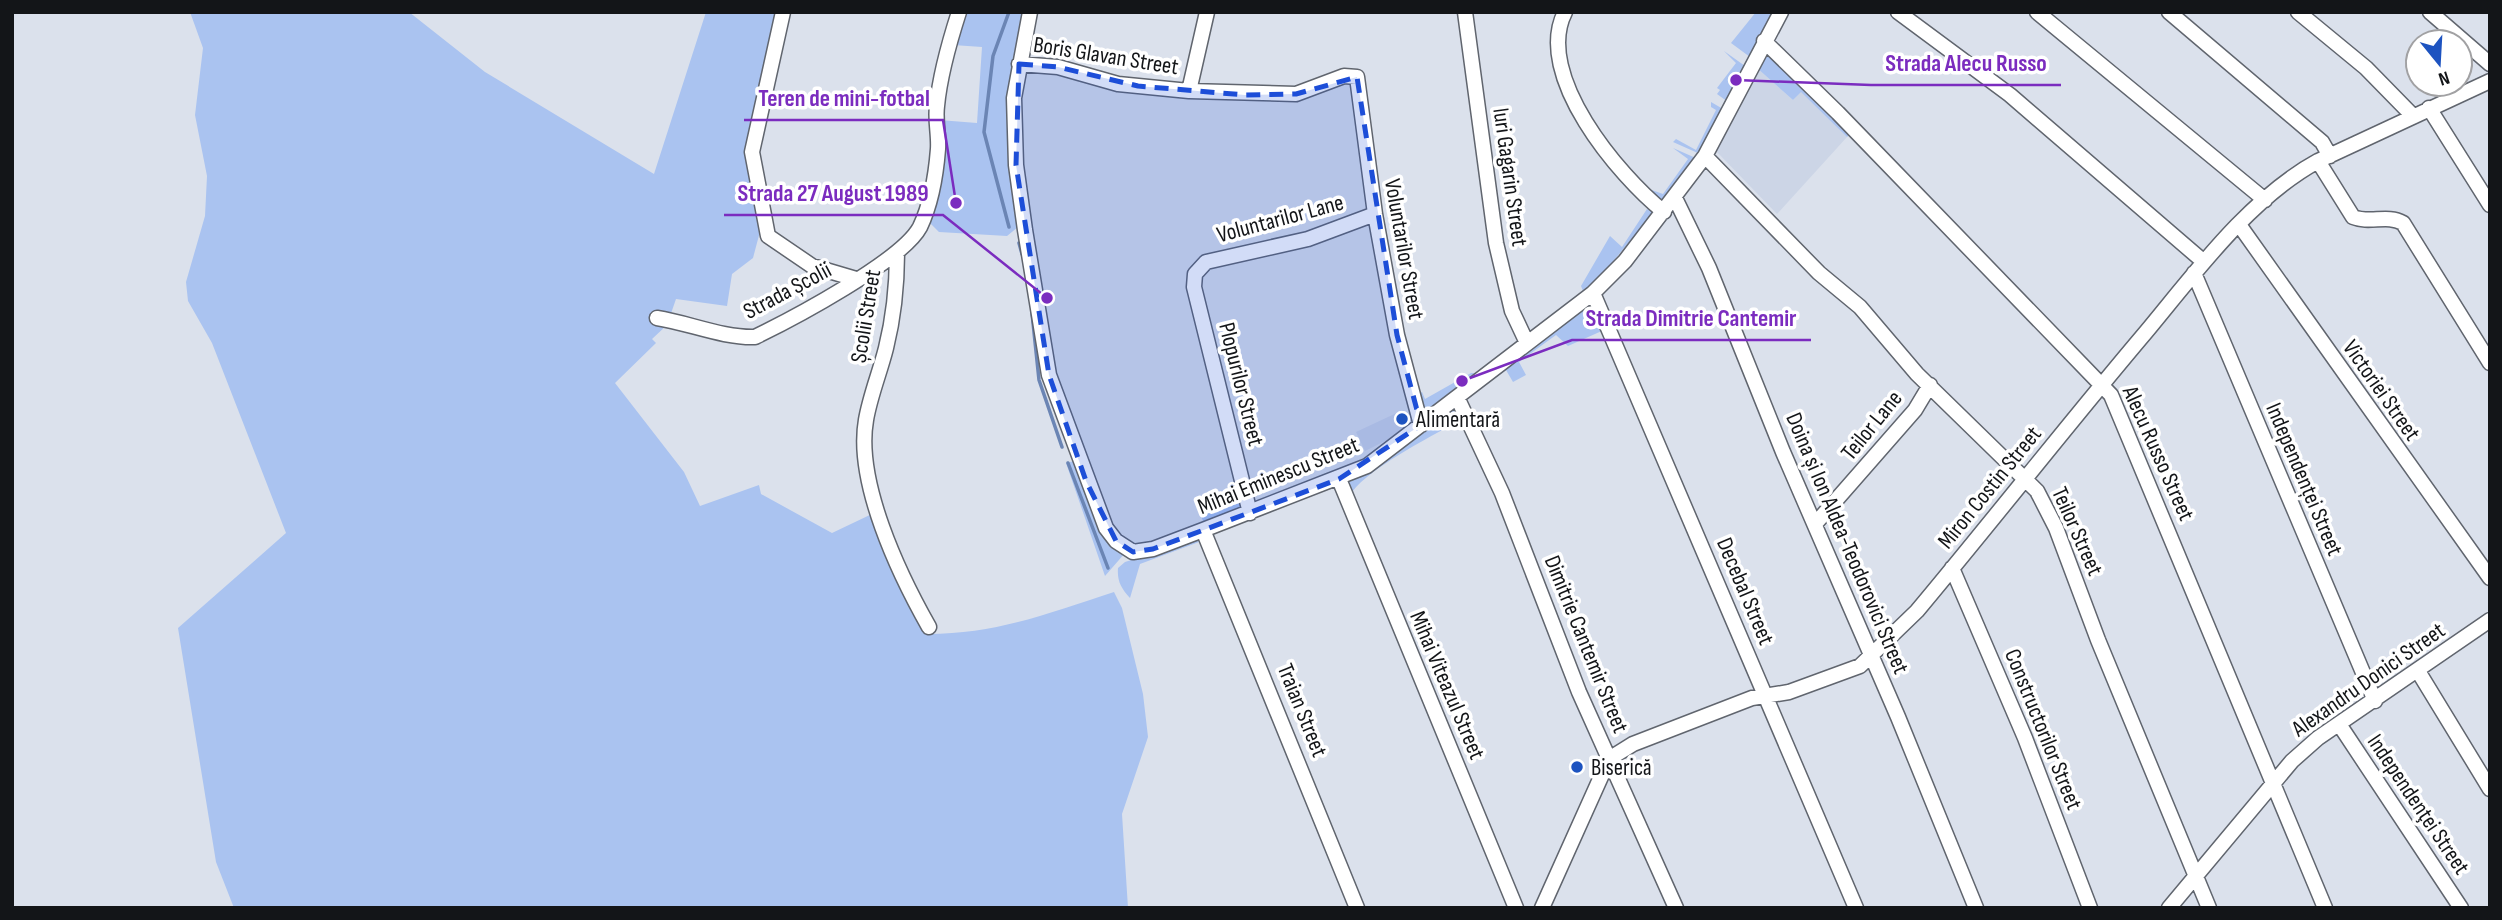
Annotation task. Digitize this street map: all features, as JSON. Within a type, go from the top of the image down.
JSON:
[{"type":"street","name":"Strada Școlii","points":[[783,12],[752,152],[768,236],[812,266],[856,279]]},
{"type":"street","name":"Școlii Street","points":[[929,627],[902,578],[869,481],[864,450],[866,421],[895,302],[897,252],[918,230],[933,188],[938,148],[938,99],[943,66],[959,12]]},
{"type":"street","points":[[1019,64],[1030,12]]},
{"type":"street","name":"Boris Glavan Street","points":[[1019,64],[1058,67],[1118,84],[1189,91],[1207,12]]},
{"type":"street","name":"Iuri Gagarin Street","points":[[1465,12],[1496,243],[1512,311],[1527,343]]},
{"type":"street","points":[[1565,12],[1560,27],[1560,55],[1583,118],[1596,141],[1627,181],[1664,212]]},
{"type":"street","name":"Mihai Eminescu Street","points":[[1019,64],[1014,98],[1016,165],[1049,375],[1106,528],[1116,541],[1133,552],[1153,549],[1367,466],[1593,293],[1625,261],[1705,156],[1781,12]]},
{"type":"street","name":"Independenței Street","points":[[1898,12],[2010,95],[2199,268],[2375,701]]},
{"type":"street","points":[[2037,12],[2265,200]]},
{"type":"street","points":[[2169,12],[2322,142],[2324,159],[2353,217],[2363,221],[2393,218],[2403,223],[2490,363]]},
{"type":"street","points":[[2298,12],[2366,68],[2413,116]]},
{"type":"street","points":[[2430,12],[2490,64]]},
{"type":"street","name":"Alecu Russo Street","points":[[1764,41],[2102,384],[2120,411],[2325,908]]},
{"type":"street","name":"Voluntarilor Street","points":[[1189,91],[1296,94],[1343,76],[1357,77],[1375,214],[1397,335],[1421,425]]},
{"type":"street","name":"Miron Costin Street","points":[[1609,759],[1645,740],[1752,698],[1821,682],[1860,667],[1873,657],[1952,568],[2199,268],[2265,200],[2294,174],[2490,80]]},
{"type":"street","points":[[2429,108],[2490,205]]},
{"type":"street","name":"Teilor Street","points":[[1705,156],[1819,272],[1860,307],[1930,385],[2025,478],[2046,506],[2098,640],[2209,908]]},
{"type":"street","name":"Doina și Ion Aldea-Teodorovici Street","points":[[1675,198],[1709,268],[1783,452],[1873,657],[1976,908]]},
{"type":"street","name":"Voluntarilor Lane","points":[[1199,267],[1206,262],[1308,239],[1375,214]]},
{"type":"street","name":"Victoriei Street","points":[[2240,226],[2490,578]]},
{"type":"street","name":"Strada Școlii","points":[[657,318],[690,323],[740,337],[755,337],[856,279],[897,252]]},
{"type":"street","name":"Plopurilor Street","points":[[1199,267],[1194,287],[1250,513]]},
{"type":"street","name":"Decebal Street","points":[[1593,293],[1856,908]]},
{"type":"street","name":"Teilor Lane","points":[[1816,523],[1915,411],[1930,385]]},
{"type":"street","name":"Dimitrie Cantemir Street","points":[[1457,397],[1502,494],[1579,692],[1676,908]]},
{"type":"street","name":"Mihai Viteazul Street","points":[[1339,479],[1516,908]]},
{"type":"street","name":"Traian Street","points":[[1203,530],[1357,908]]},
{"type":"street","name":"Constructorilor Street","points":[[1952,568],[2025,738],[2090,908]]},
{"type":"street","name":"Alexandru Donici Street","points":[[2169,908],[2292,761],[2339,724],[2490,620]]},
{"type":"street","points":[[2418,671],[2490,789]]},
{"type":"street","name":"Independenţei Street","points":[[2339,724],[2461,908]]},
{"type":"street","points":[[1542,908],[1609,759]]},
{"type":"highlighted area","points":[[1019,64],[1058,67],[1138,86],[1245,95],[1296,94],[1357,77],[1397,335],[1421,425],[1339,479],[1153,549],[1133,552],[1116,541],[1086,481],[1049,375],[1016,165]]},
{"type":"shaded area","points":[[190,12],[409,12],[485,72],[654,174],[706,12],[778,12],[747,149],[762,224],[753,258],[732,274],[727,306],[676,299],[667,325],[652,339],[656,343],[615,383],[684,472],[700,506],[759,485],[761,494],[832,533],[874,513],[928,634],[1000,626],[1045,615],[1114,592],[1122,608],[1143,694],[1148,737],[1122,814],[1128,908],[234,908],[216,862],[178,628],[286,533],[212,343],[188,301],[186,282],[205,216],[207,176],[195,115],[203,48]]},
{"type":"shaded area","points":[[962,12],[1025,12],[1009,92],[1018,227],[1007,236],[939,232],[930,223],[941,149],[939,120],[977,123],[982,47],[953,45]]},
{"type":"shaded area","points":[[1756,12],[1775,12],[1750,57],[1731,43]]},
{"type":"shaded area","points":[[1724,51],[1745,66],[1728,102],[1717,94],[1720,90],[1717,88],[1736,63]]},
{"type":"shaded area","points":[[1767,52],[1851,133],[1847,137],[1801,92],[1793,100],[1757,68]]},
{"type":"shaded area","points":[[1757,68],[1793,100],[1801,91],[1847,137],[1777,214],[1714,149]]},
{"type":"shaded area","points":[[1711,102],[1723,109],[1700,154],[1673,142],[1676,139],[1696,150],[1716,110],[1711,107]]},
{"type":"shaded area","points":[[1673,148],[1698,159],[1666,201],[1661,202],[1646,188],[1663,194],[1688,159]]},
{"type":"shaded area","points":[[1647,209],[1653,213],[1601,276],[1583,291],[1581,286],[1610,236],[1622,247]]},
{"type":"shaded area","points":[[1589,305],[1594,307],[1604,330],[1568,346],[1556,335],[1519,362],[1526,375],[1513,382],[1506,370],[1469,397]]},
{"type":"shaded area","points":[[1475,373],[1428,410],[1423,407],[1417,394],[1422,392],[1425,399]]},
{"type":"shaded area","points":[[1454,408],[1462,419],[1383,465],[1356,487],[1350,497],[1349,482],[1381,464]]},
{"type":"shaded area","points":[[1403,410],[1408,423],[1403,432],[1365,451],[1356,432]]},
{"type":"shaded area","points":[[1074,461],[1125,553],[1105,576],[1066,463]]},
{"type":"shaded area","points":[[1214,500],[1218,510],[1242,500],[1243,507],[1203,521],[1196,501],[1206,504]]},
{"type":"shaded area","points":[[1197,539],[1199,542],[1140,564],[1130,598],[1124,591],[1119,581],[1118,568],[1125,562]]},
{"type":"waterway","points":[[1009,12],[993,56],[984,132],[1009,227]]},
{"type":"waterway","points":[[1019,243],[1022,254]]},
{"type":"waterway","points":[[1032,313],[1039,380],[1062,447]]},
{"type":"waterway","points":[[1068,463],[1108,568]]},
{"type":"place","name":"Strada Alecu Russo","points":[[1736,80]]},
{"type":"place","name":"Teren de mini-fotbal","points":[[956,203]]},
{"type":"place","name":"Strada 27 August 1989","points":[[1047,298]]},
{"type":"place","name":"Strada Dimitrie Cantemir","points":[[1462,381]]},
{"type":"place","name":"Alimentară","points":[[1402,419]]},
{"type":"place","name":"Biserică","points":[[1577,767]]}]
